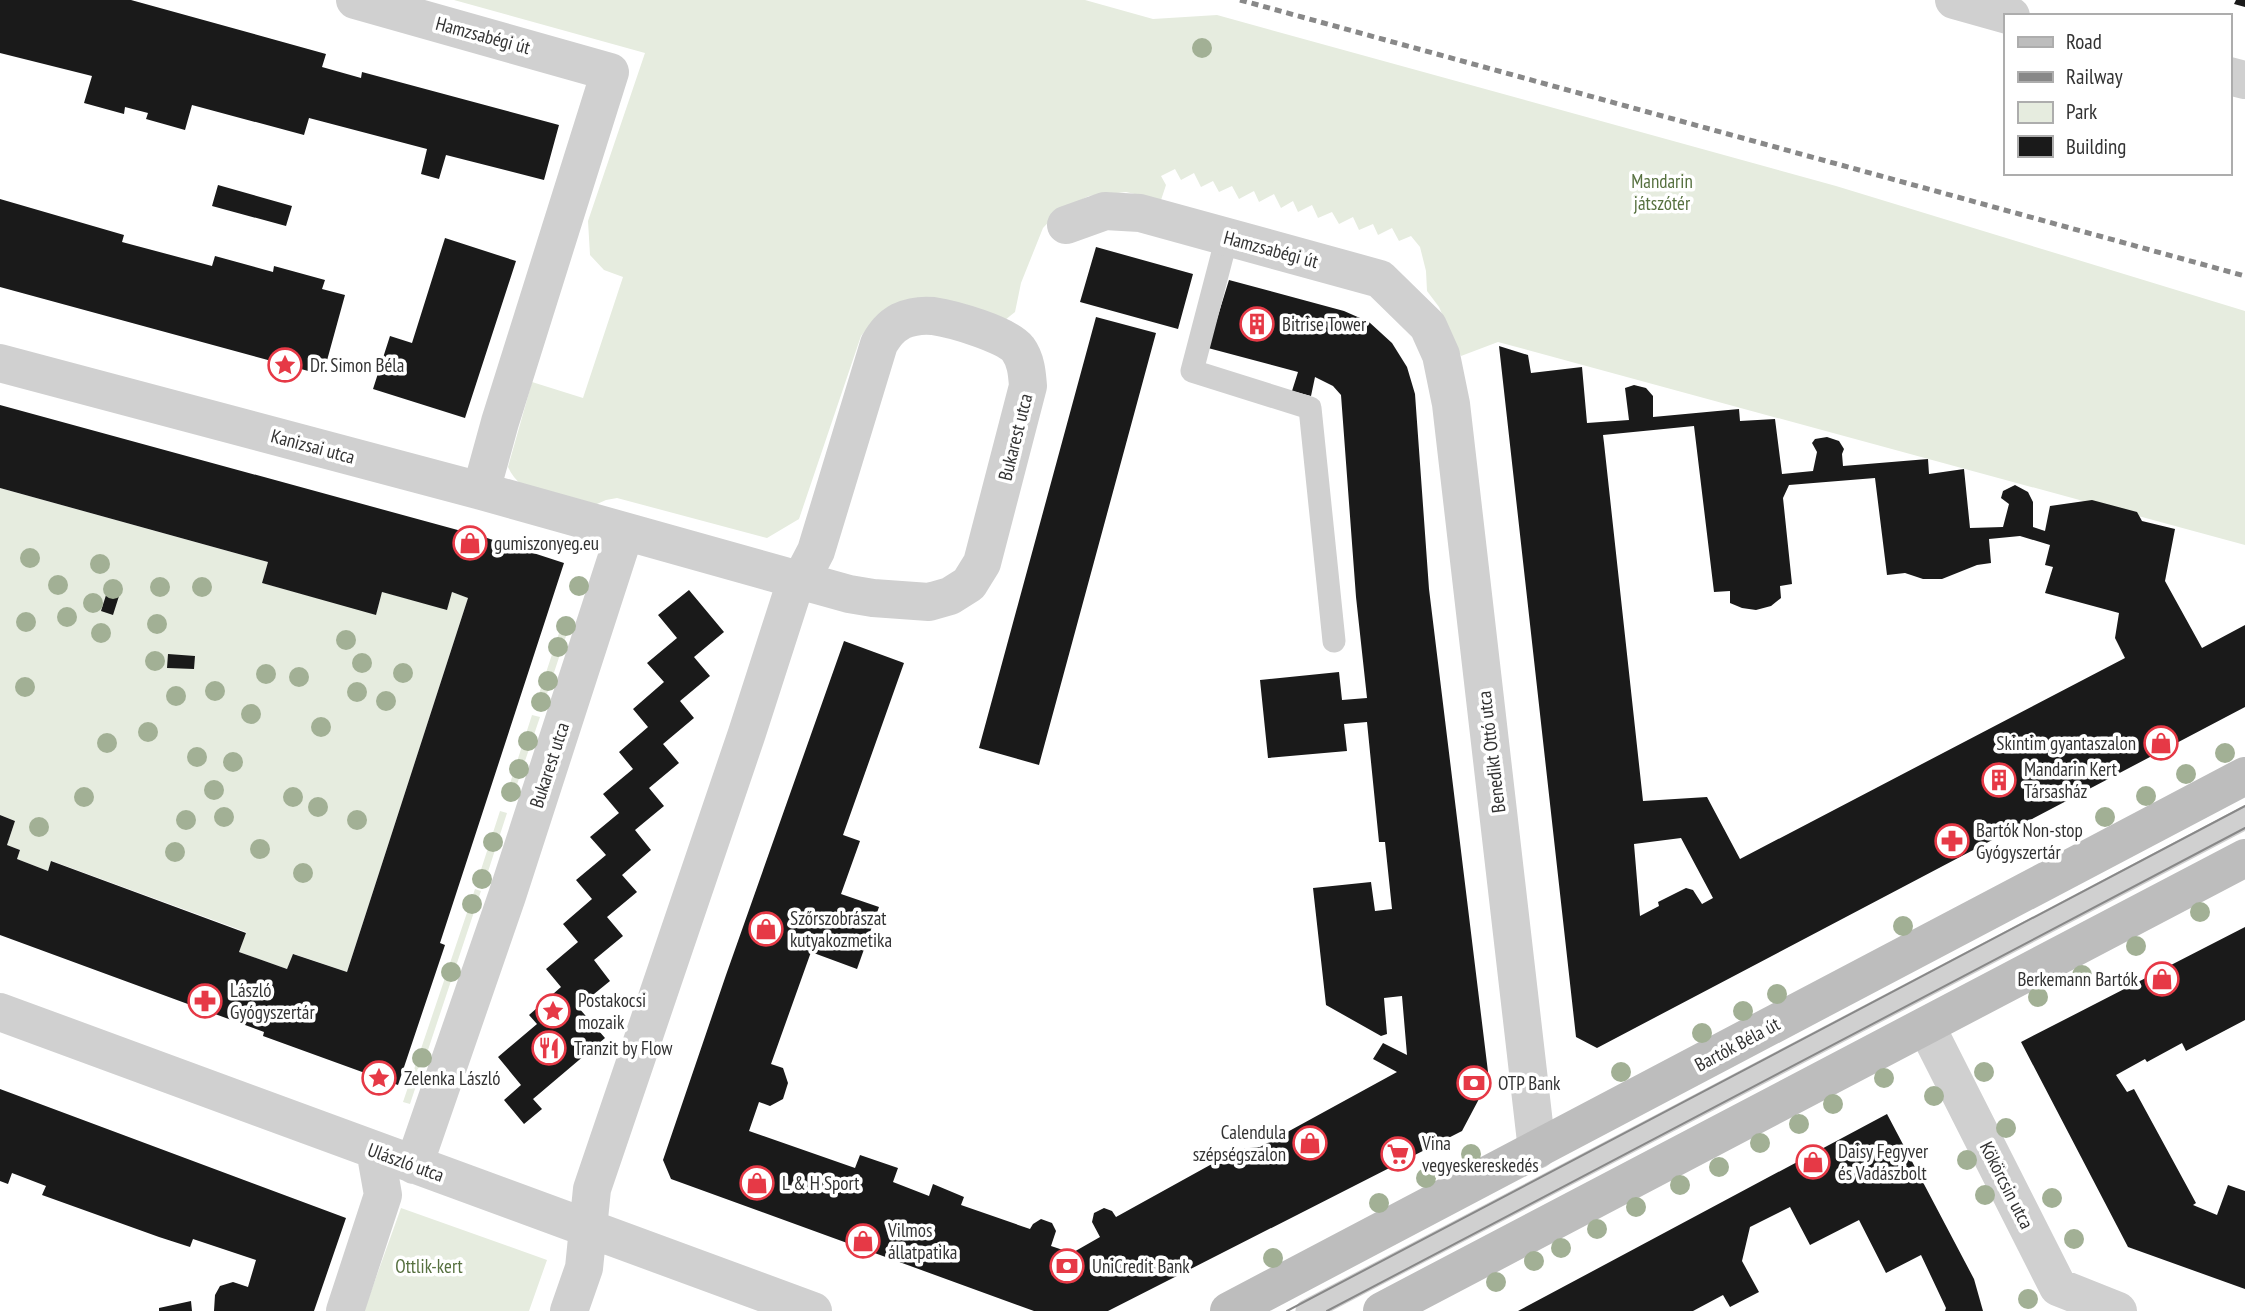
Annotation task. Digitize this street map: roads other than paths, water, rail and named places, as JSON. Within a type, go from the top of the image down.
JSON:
[{"type":"main road","name":"Bartók Béla út","points":[[1229,1311],[2245,776]]},
{"type":"main road","points":[[1382,1311],[2245,858]]},
{"type":"street","name":"Hamzsabégi út","points":[[355,0],[610,72],[500,422],[481,491]]},
{"type":"street","points":[[1954,0],[2004,14]]},
{"type":"street","name":"Hamzsabégi út","points":[[1066,225],[1105,211],[1140,213],[1380,279],[1428,326],[1441,355]]},
{"type":"street","name":"Bukarest utca","points":[[345,1311],[383,1195],[507,896],[625,532],[796,580],[873,598],[929,602],[950,596],[969,584],[982,563],[1026,401],[1026,366],[1017,348],[1004,338],[932,316],[916,317],[902,320],[887,331],[874,360],[816,551],[804,574],[796,580],[747,733],[592,1189],[584,1268],[569,1311]]},
{"type":"street","name":"Benedikt Ottó utca","points":[[1441,355],[1451,404],[1537,1150]]},
{"type":"street","name":"Kanizsai utca","points":[[0,363],[625,532]]},
{"type":"street","name":"Ulászló utca","points":[[0,1012],[396,1163],[813,1311]]},
{"type":"street","name":"Kökörcsin utca","points":[[1926,1026],[2054,1299],[2118,1311]]},
{"type":"lane","points":[[1227,237],[1192,371],[1310,408],[1334,641]]},
{"type":"lane","name":"Bartók Béla út","points":[[1307,1311],[2245,818]]},
{"type":"tram line","points":[[1287,1311],[2245,806]]},
{"type":"tram line","points":[[1327,1311],[2245,828]]},
{"type":"railway","points":[[1240,0],[2245,276]]},
{"type":"place","name":"Bitrise Tower","points":[[1257,324]]},
{"type":"place","name":"Dr. Simon Béla","points":[[285,365]]},
{"type":"place","name":"gumiszonyeg.eu","points":[[470,543]]},
{"type":"place","name":"Skintim gyantaszalon","points":[[2161,743]]},
{"type":"place","name":"Mandarin Kert Társasház","points":[[1999,780]]},
{"type":"place","name":"Bartók Non-stop Gyógyszertár","points":[[1952,841]]},
{"type":"place","name":"Szőrszobrászat kutyakozmetika","points":[[766,929]]},
{"type":"place","name":"Berkemann Bartók","points":[[2162,979]]},
{"type":"place","name":"László Gyógyszertár","points":[[205,1001]]},
{"type":"place","name":"Postakocsi mozaik","points":[[553,1011]]},
{"type":"place","name":"Tranzit by Flow","points":[[549,1048]]},
{"type":"place","name":"Zelenka László","points":[[379,1078]]},
{"type":"place","name":"OTP Bank","points":[[1474,1083]]},
{"type":"place","name":"Calendula szépségszalon","points":[[1310,1143]]},
{"type":"place","name":"Vina vegyeskereskedés","points":[[1398,1154]]},
{"type":"place","name":"Daisy Fegyver és Vadászbolt","points":[[1813,1162]]},
{"type":"place","name":"L & H Sport","points":[[757,1183]]},
{"type":"place","name":"Vilmos állatpatika","points":[[863,1241]]},
{"type":"place","name":"UniCredit Bank","points":[[1067,1266]]},
{"type":"park label","name":"Mandarin játszótér","points":[[1662,192]]},
{"type":"park label","name":"Ottlik-kert","points":[[429,1266]]}]
